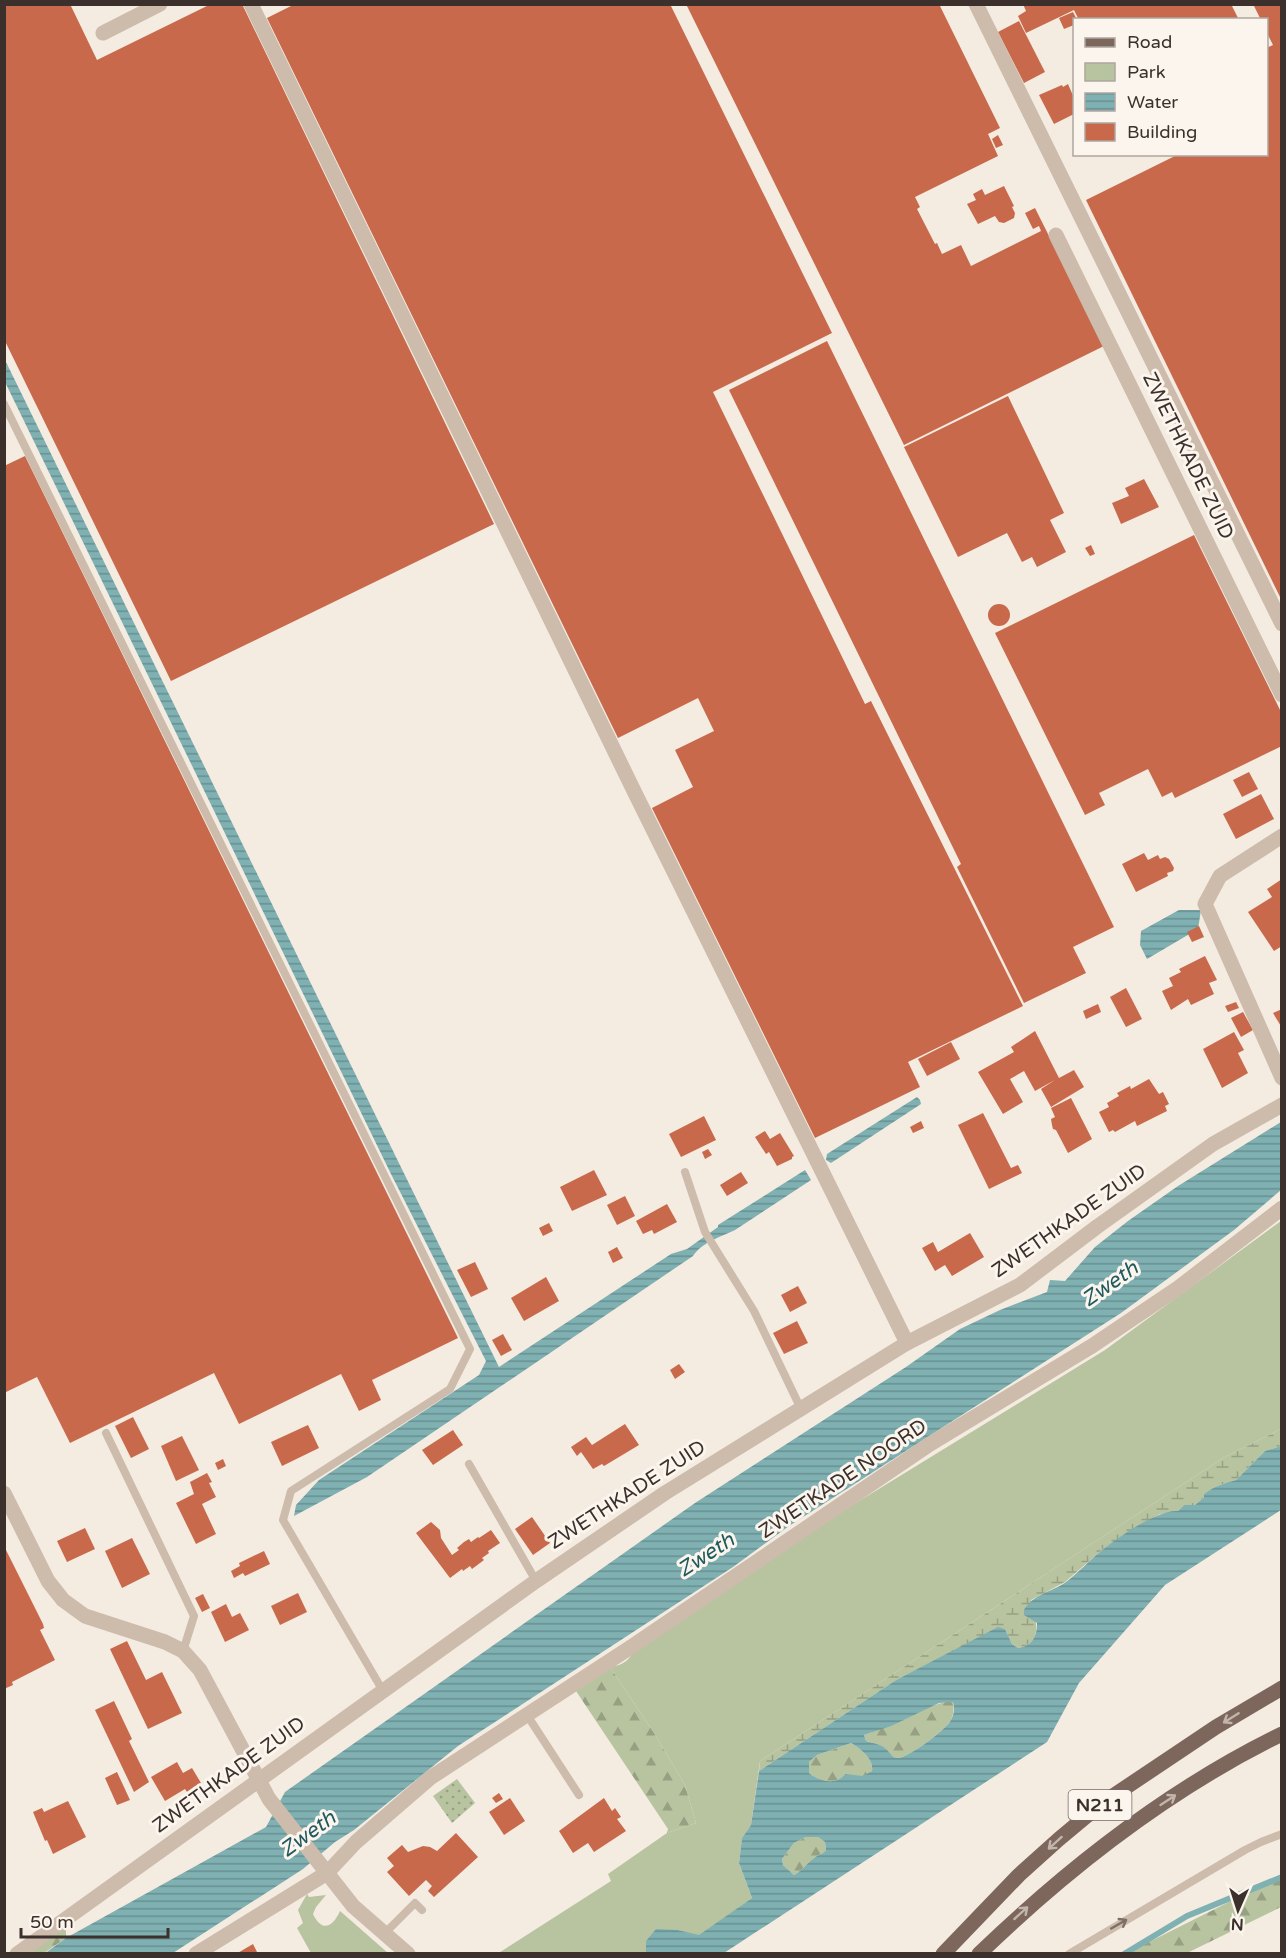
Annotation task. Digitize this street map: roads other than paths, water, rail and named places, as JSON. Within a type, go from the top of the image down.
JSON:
[{"type":"main road","name":"N211","points":[[943,1953],[1019,1875],[1101,1804],[1216,1727],[1281,1688]]},
{"type":"main road","name":"N211","points":[[979,1953],[1052,1886],[1119,1832],[1214,1771],[1281,1734]]},
{"type":"street","points":[[103,33],[160,4]]},
{"type":"street","points":[[251,4],[627,778],[907,1343]]},
{"type":"street","name":"ZWETHKADE ZUID","points":[[976,4],[1281,624]]},
{"type":"street","name":"ZWETHKADE ZUID","points":[[1056,235],[1281,694]]},
{"type":"street","points":[[1281,836],[1220,876],[1205,904],[1281,1078]]},
{"type":"street","name":"ZWETHKADE ZUID","points":[[17,1953],[536,1581],[665,1493],[907,1343],[1020,1286],[1098,1226],[1213,1144],[1281,1105]]},
{"type":"street","name":"ZWETKADE NOORD","points":[[196,1953],[323,1868],[430,1778],[734,1578],[930,1444],[1092,1346],[1178,1288],[1281,1208]]},
{"type":"street","points":[[4,1493],[48,1581],[63,1600],[85,1616],[165,1642],[183,1651],[200,1670],[269,1799],[353,1906],[408,1953]]},
{"type":"lane","points":[[4,404],[470,1349],[450,1389],[291,1491],[283,1520],[383,1690]]},
{"type":"lane","points":[[685,1172],[705,1232],[754,1311],[801,1409]]},
{"type":"lane","points":[[106,1433],[194,1616],[183,1651]]},
{"type":"lane","points":[[469,1464],[536,1581]]},
{"type":"lane","points":[[527,1714],[579,1796]]},
{"type":"lane","points":[[1069,1953],[1245,1850],[1281,1834]]},
{"type":"lane","points":[[384,1934],[415,1903],[422,1910]]},
{"type":"water","points":[[4,358],[499,1367],[671,1254],[687,1249],[718,1225],[805,1170],[811,1180],[735,1230],[707,1243],[693,1256],[367,1477],[294,1516],[296,1505],[319,1480],[479,1375],[486,1361],[391,1174],[5,382]]},
{"type":"water","points":[[1179,910],[1201,910],[1198,929],[1147,959],[1140,945],[1141,931]]},
{"type":"water","points":[[917,1097],[921,1104],[831,1163],[826,1160],[827,1154]]},
{"type":"water","name":"Zweth","points":[[1281,1122],[1281,1190],[1234,1230],[1121,1313],[789,1526],[733,1567],[458,1746],[303,1869],[173,1953],[44,1954],[66,1938],[266,1827],[285,1792],[695,1503],[906,1367],[960,1329],[1000,1310],[1047,1292],[1050,1280],[1065,1281],[1095,1247],[1128,1221],[1178,1186]]},
{"type":"water","points":[[1281,1446],[1281,1510],[1165,1585],[1079,1683],[1047,1742],[724,1953],[646,1953],[646,1941],[656,1929],[678,1930],[699,1935],[752,1898],[739,1863],[742,1838],[751,1825],[759,1771],[896,1680],[998,1627],[1005,1629],[1012,1644],[1018,1648],[1027,1645],[1035,1637],[1037,1628],[1037,1623],[1024,1615],[1024,1610],[1032,1600],[1066,1582],[1101,1551],[1138,1525],[1160,1515],[1178,1511],[1184,1505],[1195,1505],[1208,1491],[1236,1480],[1265,1451]],"holes":[[[953,1702],[953,1713],[948,1724],[927,1742],[903,1757],[894,1757],[882,1746],[866,1741],[864,1735],[891,1726],[939,1703]],[[851,1743],[869,1758],[872,1771],[863,1776],[845,1774],[837,1780],[822,1780],[809,1773],[809,1762],[817,1755]],[[806,1837],[818,1837],[825,1842],[826,1850],[794,1875],[783,1865],[782,1859],[794,1843]]]},
{"type":"waterway","points":[[1124,1954],[1187,1916],[1282,1877]]}]
